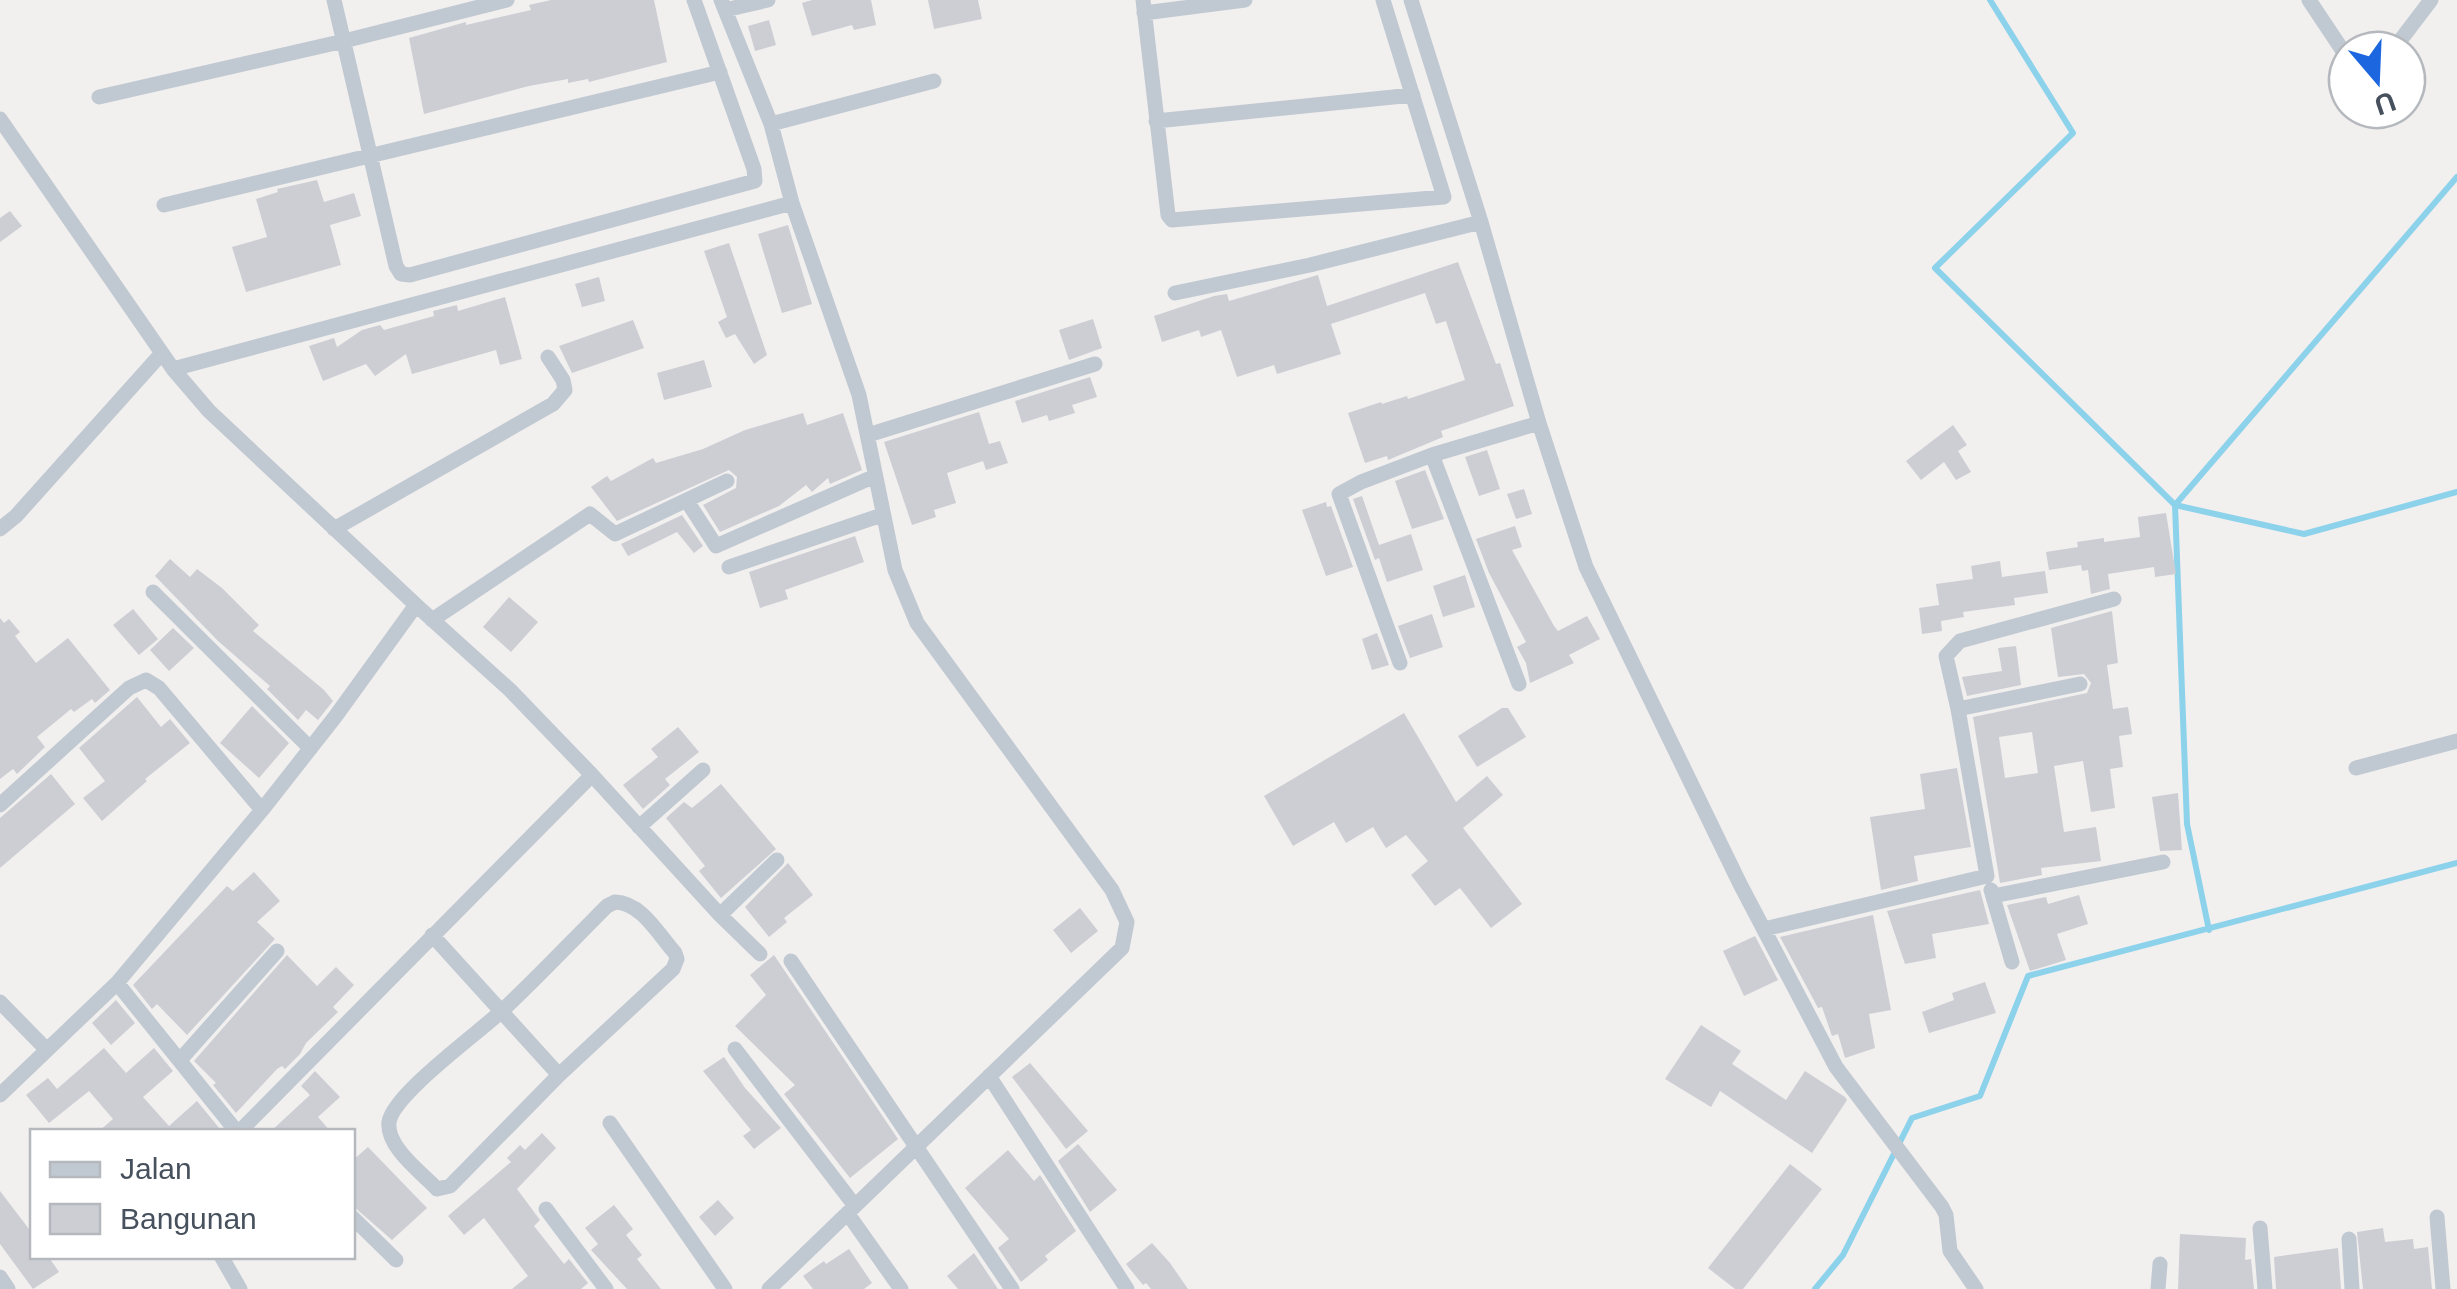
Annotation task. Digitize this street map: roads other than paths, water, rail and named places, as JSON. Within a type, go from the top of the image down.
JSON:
[{"type":"street","points":[[334,0],[396,266],[401,274],[410,275],[755,181],[694,0]]},
{"type":"street","points":[[99,96],[507,0]]},
{"type":"street","points":[[768,0],[723,5],[771,124],[792,203],[859,395],[895,570],[917,622],[1112,890],[1127,922],[1122,948],[769,1289]]},
{"type":"street","points":[[1244,0],[1144,6],[1168,215],[1172,220],[1444,198],[1383,0]]},
{"type":"street","points":[[1411,0],[1586,567],[1836,1067],[1946,1216],[1950,1251],[1976,1289]]},
{"type":"street","points":[[2309,0],[2329,30]]},
{"type":"street","points":[[2408,30],[2431,0]]},
{"type":"street","points":[[164,205],[720,72]]},
{"type":"street","points":[[771,124],[934,82]]},
{"type":"street","points":[[1156,121],[1413,96]]},
{"type":"street","points":[[0,119],[173,369],[209,411],[510,690],[760,954]]},
{"type":"street","points":[[173,369],[792,203]]},
{"type":"street","points":[[1175,292],[1310,265],[1481,222]]},
{"type":"street","points":[[0,530],[162,353]]},
{"type":"street","points":[[334,529],[553,404],[564,390],[563,380],[548,357]]},
{"type":"street","points":[[868,435],[1095,364]]},
{"type":"street","points":[[1400,663],[1339,494],[1432,455],[1539,423]]},
{"type":"street","points":[[1432,455],[1519,684]]},
{"type":"street","points":[[687,501],[716,546],[875,476]]},
{"type":"street","points":[[432,620],[590,514],[616,534],[728,481]]},
{"type":"street","points":[[729,568],[882,515]]},
{"type":"street","points":[[154,592],[310,748]]},
{"type":"street","points":[[2012,962],[1987,876],[1946,656],[1960,641],[2114,600]]},
{"type":"street","points":[[0,1095],[118,983],[262,810],[416,605]]},
{"type":"street","points":[[0,805],[130,688],[146,680],[158,688],[262,810]]},
{"type":"street","points":[[1958,709],[2080,684]]},
{"type":"street","points":[[2356,768],[2457,741]]},
{"type":"street","points":[[639,827],[703,770]]},
{"type":"street","points":[[241,1129],[592,775]]},
{"type":"street","points":[[720,916],[777,860]]},
{"type":"street","points":[[1993,896],[2164,862]]},
{"type":"street","points":[[1764,929],[1987,876]]},
{"type":"street","points":[[626,902],[639,910],[675,953],[673,969],[560,1075],[450,1186],[437,1189],[398,1148],[388,1126],[391,1115],[427,1074],[502,1010],[607,906],[626,902]]},
{"type":"street","points":[[432,935],[560,1075]]},
{"type":"street","points":[[180,1060],[277,951]]},
{"type":"street","points":[[791,961],[1012,1289]]},
{"type":"street","points":[[118,983],[236,1129]]},
{"type":"street","points":[[0,1002],[46,1049]]},
{"type":"street","points":[[735,1049],[852,1210],[902,1289]]},
{"type":"street","points":[[989,1076],[1127,1289]]},
{"type":"street","points":[[251,1119],[261,1129]]},
{"type":"street","points":[[610,1123],[724,1289]]},
{"type":"street","points":[[546,1209],[606,1289]]},
{"type":"street","points":[[2438,1217],[2443,1289]]},
{"type":"street","points":[[355,1221],[396,1260]]},
{"type":"street","points":[[2260,1228],[2265,1289]]},
{"type":"street","points":[[2350,1239],[2352,1289]]},
{"type":"street","points":[[223,1259],[240,1289]]},
{"type":"street","points":[[2158,1289],[2160,1264]]},
{"type":"street","points":[[0,1277],[8,1289]]},
{"type":"waterway","points":[[1990,0],[2073,133],[1935,268],[2175,505],[2304,534],[2457,492]]},
{"type":"waterway","points":[[2209,930],[2187,824],[2175,505],[2457,177]]},
{"type":"waterway","points":[[1815,1289],[1843,1255],[1912,1118],[1980,1096],[2028,976],[2457,863]]}]
